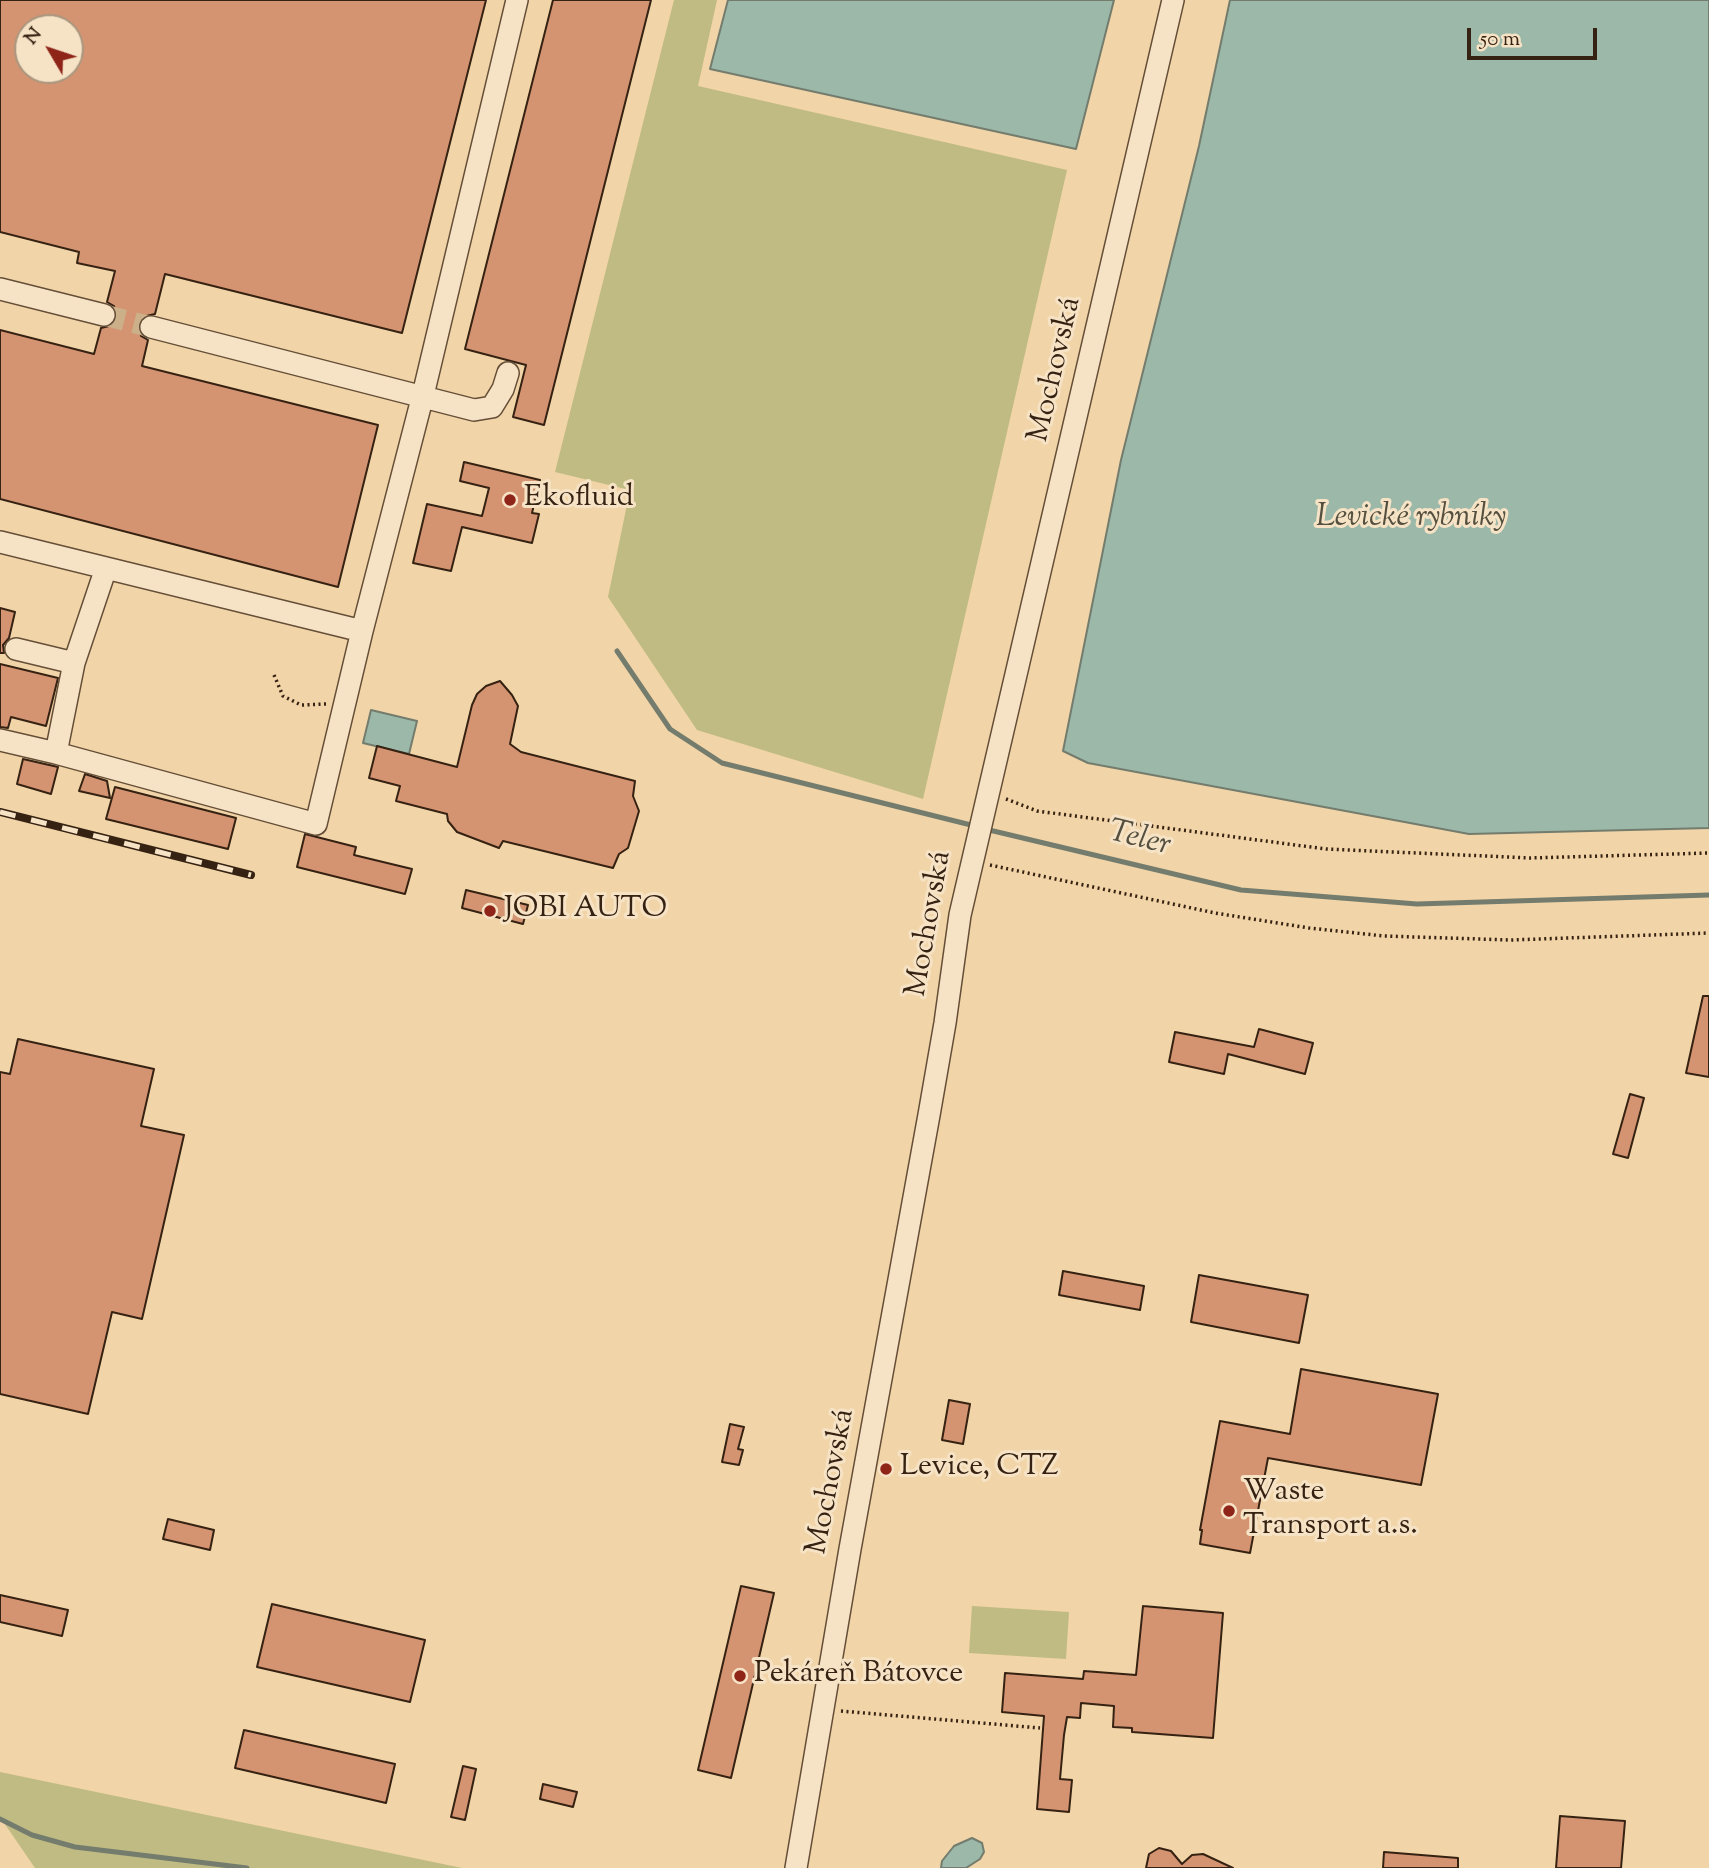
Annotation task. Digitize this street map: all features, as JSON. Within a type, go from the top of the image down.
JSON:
[{"type":"street","points":[[0,740],[56,752],[316,824],[423,395],[517,0]]},
{"type":"street","name":"Mochovská","points":[[796,1868],[850,1549],[945,1023],[960,915],[1173,0]]},
{"type":"street","points":[[0,289],[104,315]]},
{"type":"street","points":[[151,327],[474,410],[492,407],[503,389],[508,373]]},
{"type":"street","points":[[0,542],[362,631]]},
{"type":"street","points":[[56,752],[74,663],[106,568]]},
{"type":"street","points":[[16,649],[74,663]]},
{"type":"path","points":[[275,675],[284,696],[301,705],[345,700]]},
{"type":"path","points":[[985,801],[1037,811],[1326,849],[1530,858],[1709,853]]},
{"type":"path","points":[[973,853],[1215,913],[1322,930],[1384,936],[1511,940],[1709,933]]},
{"type":"path","points":[[825,1709],[1040,1728]]},
{"type":"shaded area","points":[[674,0],[717,0],[698,86],[1067,170],[923,799],[697,730],[608,597],[630,490],[555,472]]},
{"type":"shaded area","points":[[972,1606],[1069,1612],[1066,1659],[969,1653]]},
{"type":"shaded area","points":[[0,1772],[462,1868],[35,1868],[0,1817]]},
{"type":"water","points":[[728,0],[1114,0],[1076,149],[710,69]]},
{"type":"water","name":"Levické rybníky","points":[[1230,0],[1709,0],[1709,828],[1469,834],[1088,763],[1063,751],[1121,460],[1199,146]]},
{"type":"water","points":[[371,710],[417,721],[409,754],[363,743]]},
{"type":"water","points":[[972,1838],[982,1843],[984,1852],[980,1859],[966,1868],[941,1868],[942,1861],[954,1846]]},
{"type":"building","points":[[0,0],[486,0],[402,333],[165,274],[155,314],[142,317],[138,324],[141,336],[148,340],[142,366],[378,425],[338,587],[0,499],[0,330],[94,354],[101,328],[113,325],[117,318],[114,306],[107,302],[115,271],[77,263],[79,252],[0,232]]},
{"type":"building","points":[[553,0],[651,0],[544,425],[513,417],[526,365],[465,349]]},
{"type":"building","points":[[464,462],[540,480],[532,513],[539,514],[532,543],[462,527],[451,571],[413,563],[427,504],[482,516],[489,488],[460,481]]},
{"type":"building","points":[[0,608],[15,612],[9,638],[3,645],[4,653],[0,653]]},
{"type":"building","points":[[0,664],[58,678],[46,726],[11,717],[8,728],[0,727]]},
{"type":"building","points":[[500,681],[518,706],[510,744],[521,752],[635,781],[633,796],[639,811],[628,848],[619,854],[613,868],[503,841],[499,848],[457,832],[448,821],[447,814],[396,801],[400,786],[369,778],[377,746],[457,767],[477,694],[486,686]]},
{"type":"building","points":[[23,759],[58,767],[51,794],[17,784]]},
{"type":"building","points":[[85,774],[107,781],[110,798],[79,791]]},
{"type":"building","points":[[115,787],[236,818],[228,849],[106,819]]},
{"type":"building","points":[[305,834],[356,847],[354,855],[412,869],[405,894],[297,867]]},
{"type":"building","points":[[466,890],[528,905],[523,924],[462,908]]},
{"type":"building","points":[[1703,996],[1709,996],[1709,1077],[1686,1073]]},
{"type":"building","points":[[1259,1029],[1313,1043],[1305,1074],[1228,1054],[1224,1074],[1169,1062],[1175,1032],[1254,1047]]},
{"type":"building","points":[[18,1039],[154,1069],[141,1126],[184,1135],[142,1319],[112,1312],[88,1414],[0,1394],[0,1072],[10,1074]]},
{"type":"building","points":[[1630,1094],[1644,1098],[1628,1158],[1613,1154]]},
{"type":"building","points":[[1063,1271],[1144,1286],[1140,1310],[1059,1295]]},
{"type":"building","points":[[1199,1275],[1308,1295],[1299,1343],[1191,1322]]},
{"type":"building","points":[[1301,1369],[1438,1394],[1421,1485],[1268,1458],[1250,1553],[1200,1544],[1200,1530],[1220,1421],[1290,1434]]},
{"type":"building","points":[[949,1400],[970,1404],[963,1444],[942,1440]]},
{"type":"building","points":[[730,1424],[744,1427],[738,1449],[743,1450],[739,1465],[722,1462]]},
{"type":"building","points":[[168,1519],[214,1530],[210,1550],[163,1539]]},
{"type":"building","points":[[741,1586],[774,1593],[731,1778],[698,1770]]},
{"type":"building","points":[[0,1595],[68,1610],[62,1636],[0,1622]]},
{"type":"building","points":[[272,1604],[425,1640],[410,1702],[257,1667]]},
{"type":"building","points":[[1143,1606],[1223,1613],[1213,1738],[1132,1732],[1132,1728],[1113,1727],[1114,1706],[1081,1703],[1080,1718],[1067,1717],[1064,1735],[1060,1779],[1072,1780],[1069,1812],[1037,1809],[1044,1716],[1002,1712],[1005,1673],[1083,1679],[1084,1671],[1136,1675]]},
{"type":"building","points":[[244,1730],[395,1764],[386,1803],[235,1768]]},
{"type":"building","points":[[463,1766],[476,1769],[465,1820],[451,1817]]},
{"type":"building","points":[[543,1784],[577,1792],[573,1807],[540,1799]]},
{"type":"building","points":[[1560,1816],[1625,1821],[1621,1868],[1556,1868]]},
{"type":"building","points":[[1159,1848],[1171,1851],[1182,1864],[1192,1855],[1203,1854],[1233,1868],[1146,1868],[1149,1854]]},
{"type":"building","points":[[1384,1852],[1458,1858],[1458,1868],[1383,1868]]},
{"type":"waterway","name":"Teler","points":[[617,651],[670,729],[722,763],[975,826]]},
{"type":"waterway","name":"Teler","points":[[985,829],[1241,890],[1417,904],[1709,895]]},
{"type":"waterway","points":[[0,1819],[32,1835],[75,1847],[247,1868]]},
{"type":"tunnel","points":[[104,315],[151,327]]},
{"type":"railway","points":[[0,812],[251,875]]},
{"type":"place","name":"Ekofluid","points":[[510,500]]},
{"type":"place","name":"JOBI AUTO","points":[[490,911]]},
{"type":"place","name":"Levice, CTZ","points":[[886,1469]]},
{"type":"place","name":"Waste Transport a.s.","points":[[1229,1511]]},
{"type":"place","name":"Pekáreň Bátovce","points":[[740,1676]]}]
